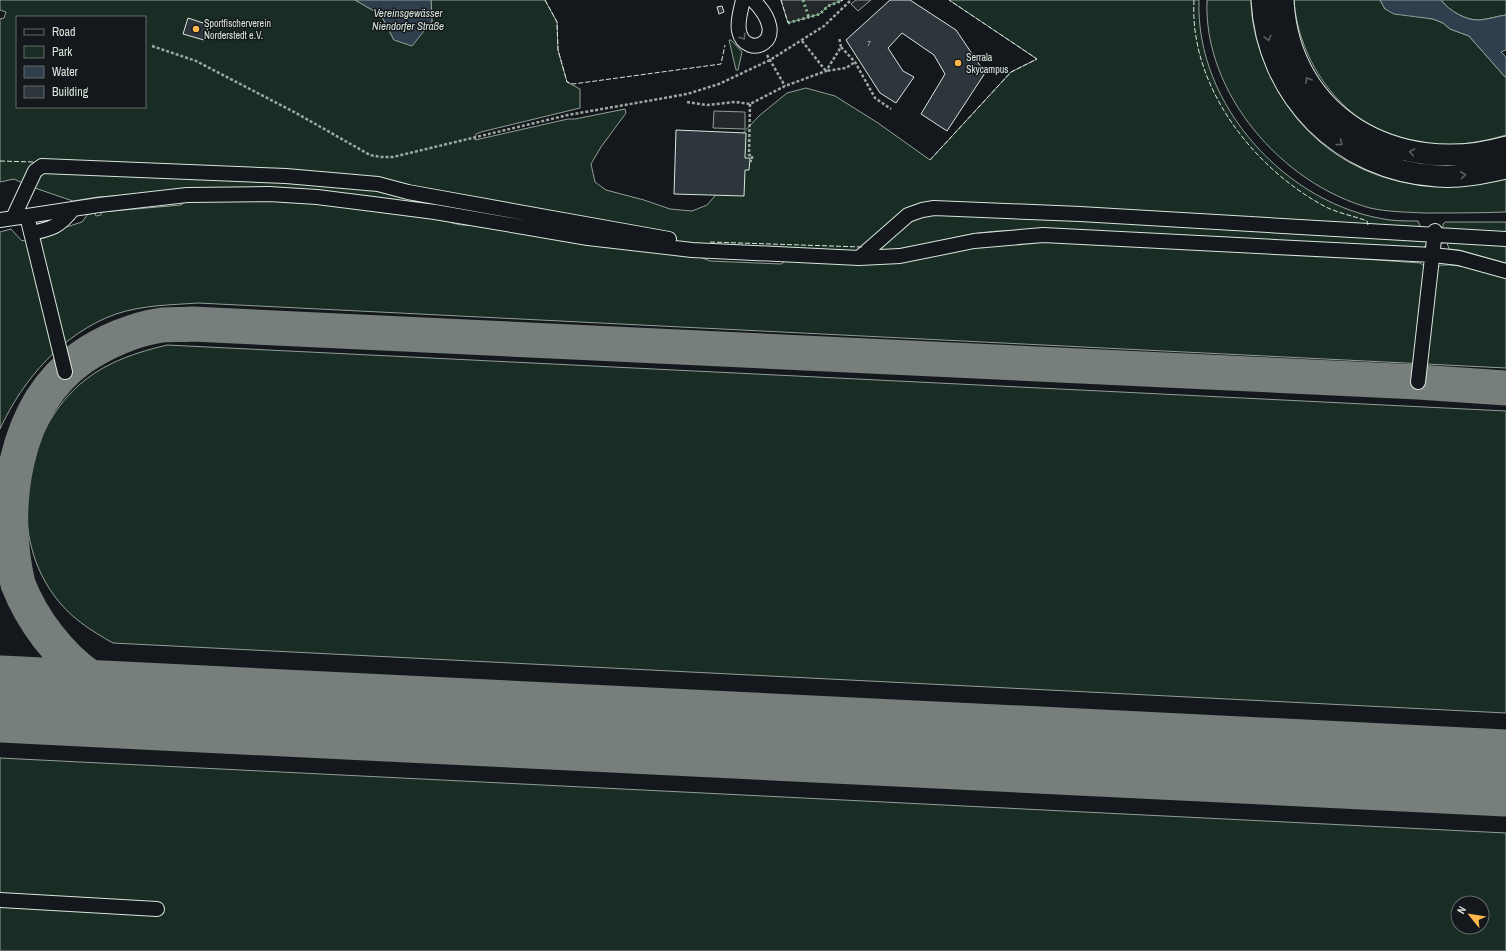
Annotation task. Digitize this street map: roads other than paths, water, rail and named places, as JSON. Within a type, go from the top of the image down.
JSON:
[{"type":"highway","points":[[1262,0],[1268,41],[1288,88],[1316,122],[1341,144],[1376,163],[1421,175],[1453,176],[1477,174],[1506,168]]},
{"type":"highway","points":[[1283,0],[1285,21],[1290,40],[1305,75],[1328,105],[1353,127],[1390,146],[1427,155],[1466,155],[1506,147]]},
{"type":"street","points":[[743,0],[738,21],[739,31],[742,38],[754,46],[761,45],[767,41],[770,34],[770,26],[767,17],[753,0]]},
{"type":"street","points":[[4,218],[35,171],[42,166],[286,176],[378,184],[408,192],[704,244],[712,251]]},
{"type":"street","points":[[4,218],[187,195],[226,194],[317,197],[435,212],[588,238],[712,251],[859,258],[900,256],[974,241],[1043,235],[1433,255],[1459,258],[1506,271]]},
{"type":"street","points":[[859,258],[908,215],[934,208],[1435,232],[1506,239]]},
{"type":"street","points":[[32,233],[45,230],[63,222],[73,209]]},
{"type":"street","points":[[27,216],[65,372]]},
{"type":"street","points":[[1418,382],[1435,232]]},
{"type":"street","points":[[0,900],[157,909]]},
{"type":"water","name":"Vereinsgewässer Niendorfer Straße","points":[[355,0],[431,0],[432,21],[412,46],[394,40],[381,15]]},
{"type":"water","points":[[1380,0],[1441,0],[1449,8],[1464,17],[1475,20],[1483,20],[1506,15],[1506,50],[1501,52],[1506,57],[1506,78],[1469,36],[1450,29],[1443,23],[1433,19],[1394,14],[1385,9]]},
{"type":"place","name":"Sportfischerverein Norderstedt e.V.","points":[[196,29]]},
{"type":"place","name":"Serrala Skycampus","points":[[958,63]]}]
